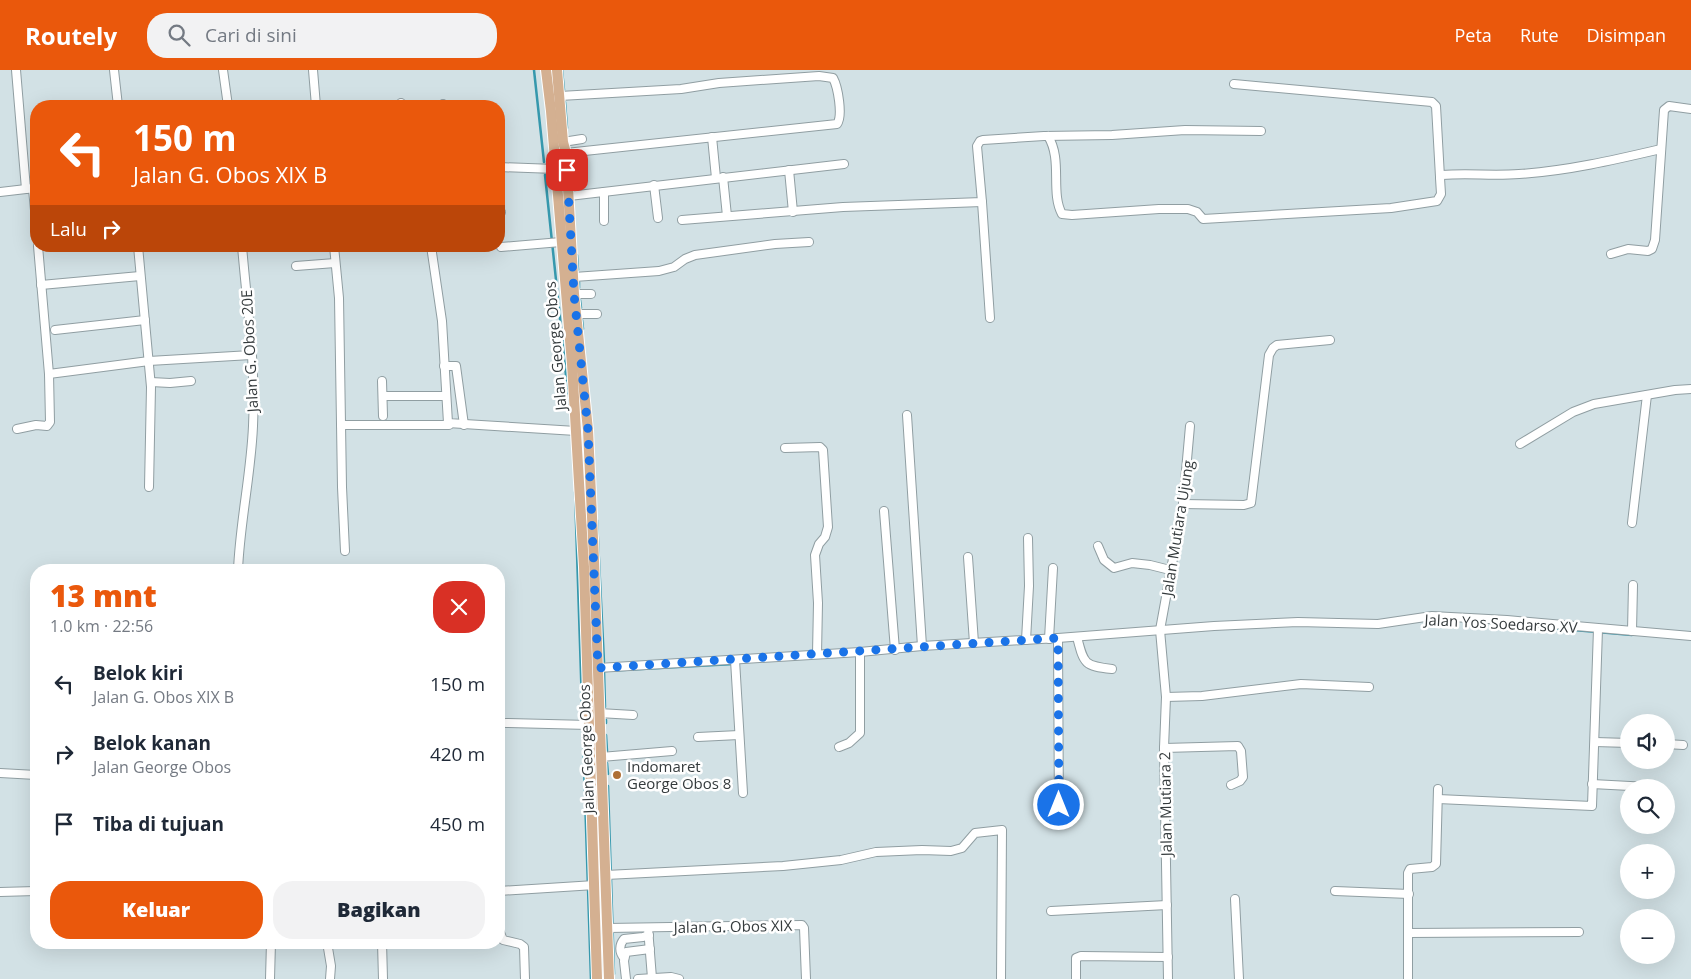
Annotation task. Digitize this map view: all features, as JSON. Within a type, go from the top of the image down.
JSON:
[{"type":"main road","name":"Jalan George Obos","points":[[546,70],[572,364],[584,567],[597,979]]},
{"type":"main road","name":"Jalan George Obos","points":[[557,70],[563,142],[566,152],[574,294],[588,430],[601,757],[609,875],[611,928],[609,979]]},
{"type":"street","points":[[16,70],[30,174]]},
{"type":"street","points":[[114,70],[117,100]]},
{"type":"street","points":[[223,70],[227,100]]},
{"type":"street","points":[[313,70],[316,100]]},
{"type":"street","points":[[560,96],[681,90],[719,83],[819,76],[833,78],[836,83],[840,116],[837,124],[566,152]]},
{"type":"street","points":[[1048,136],[1055,148],[1060,210],[1065,215],[1188,209],[1197,212],[1203,219],[1391,208],[1437,201],[1441,194],[1436,106],[1432,102],[1234,84]]},
{"type":"street","points":[[1611,254],[1628,249],[1648,252],[1652,249],[1655,240],[1665,108],[1669,106],[1691,108]]},
{"type":"street","points":[[990,318],[977,146],[980,141],[994,138],[1112,135],[1185,130],[1261,131]]},
{"type":"street","points":[[712,137],[728,216]]},
{"type":"street","points":[[563,142],[582,138]]},
{"type":"street","points":[[1440,177],[1448,175],[1518,174],[1550,170],[1607,162],[1662,149]]},
{"type":"street","points":[[569,196],[844,164]]},
{"type":"street","points":[[505,167],[555,169]]},
{"type":"street","points":[[789,170],[793,212]]},
{"type":"street","points":[[654,185],[658,218]]},
{"type":"street","points":[[0,192],[30,189]]},
{"type":"street","points":[[604,192],[604,221]]},
{"type":"street","points":[[682,220],[843,207],[982,202]]},
{"type":"street","points":[[505,247],[561,242]]},
{"type":"street","points":[[574,277],[659,271],[674,267],[689,257],[703,254],[775,244],[809,242]]},
{"type":"street","points":[[18,429],[36,425],[47,426],[50,423],[49,374],[38,252]]},
{"type":"street","points":[[138,252],[151,382],[149,487]]},
{"type":"street","name":"Jalan G. Obos 20E","points":[[238,564],[251,453],[254,381],[242,252]]},
{"type":"street","points":[[334,252],[339,298],[345,551]]},
{"type":"street","points":[[432,252],[442,321],[447,419],[449,425]]},
{"type":"street","points":[[296,266],[335,263]]},
{"type":"street","points":[[41,285],[140,276]]},
{"type":"street","points":[[574,294],[591,294]]},
{"type":"street","points":[[576,314],[597,314]]},
{"type":"street","points":[[55,330],[145,320]]},
{"type":"street","points":[[1183,504],[1244,505],[1251,503],[1260,420],[1271,350],[1277,345],[1330,340]]},
{"type":"street","points":[[49,374],[149,361],[251,355]]},
{"type":"street","points":[[444,366],[456,366],[464,425]]},
{"type":"street","points":[[151,382],[192,381]]},
{"type":"street","points":[[382,381],[383,416]]},
{"type":"street","points":[[1520,444],[1559,420],[1594,404],[1691,389]]},
{"type":"street","points":[[1632,524],[1648,395]]},
{"type":"street","points":[[383,396],[446,396]]},
{"type":"street","points":[[907,415],[922,646]]},
{"type":"street","points":[[341,425],[464,425],[576,431]]},
{"type":"street","name":"Jalan Mutiara Ujung","points":[[1160,630],[1183,504],[1190,426]]},
{"type":"street","points":[[784,448],[820,447],[824,450],[828,527],[825,537],[818,544],[815,555],[818,603],[817,654]]},
{"type":"street","points":[[884,511],[894,650]]},
{"type":"street","points":[[1026,640],[1029,586],[1028,538]]},
{"type":"street","points":[[1098,546],[1104,560],[1114,568],[1132,563],[1170,570]]},
{"type":"street","points":[[968,557],[974,643]]},
{"type":"street","points":[[1049,639],[1053,568]]},
{"type":"street","points":[[1632,631],[1633,584]]},
{"type":"street","name":"Jalan Yos Soedarso XV","points":[[598,668],[1298,622],[1378,624],[1432,616],[1507,620],[1691,636]]},
{"type":"street","points":[[1438,800],[1592,806],[1598,629]]},
{"type":"street","name":"Jalan Mutiara 2","points":[[1160,630],[1166,697],[1164,748],[1168,979]]},
{"type":"street","points":[[1077,637],[1087,664],[1112,669]]},
{"type":"street","points":[[1058,638],[1059,823]]},
{"type":"street","points":[[839,747],[849,743],[860,733],[860,652]]},
{"type":"street","points":[[735,660],[742,793]]},
{"type":"street","points":[[1166,697],[1202,696],[1301,684],[1369,687]]},
{"type":"street","points":[[599,713],[633,715]]},
{"type":"street","points":[[506,723],[589,725]]},
{"type":"street","points":[[698,737],[739,735]]},
{"type":"street","points":[[1595,742],[1620,743]]},
{"type":"street","points":[[1675,745],[1682,745]]},
{"type":"street","points":[[1164,748],[1238,746],[1241,751],[1243,777],[1240,781],[1231,785]]},
{"type":"street","points":[[601,757],[672,752]]},
{"type":"street","points":[[0,774],[30,775]]},
{"type":"street","points":[[1592,784],[1620,785]]},
{"type":"street","points":[[1408,979],[1408,871],[1410,868],[1432,867],[1436,864],[1438,789]]},
{"type":"street","points":[[609,875],[783,866],[841,860],[876,852],[951,851],[962,848],[975,833],[1002,830],[1001,979]]},
{"type":"street","points":[[505,891],[595,885]]},
{"type":"street","points":[[0,892],[30,891]]},
{"type":"street","points":[[1335,891],[1408,894]]},
{"type":"street","points":[[1235,899],[1239,979]]},
{"type":"street","points":[[1050,911],[1166,905]]},
{"type":"street","name":"Jalan G. Obos XIX","points":[[611,928],[649,931],[802,925],[804,928],[806,979]]},
{"type":"street","points":[[649,931],[652,978]]},
{"type":"street","points":[[624,958],[620,948],[624,939],[643,937],[649,931]]},
{"type":"street","points":[[1408,933],[1579,932]]},
{"type":"street","points":[[505,940],[520,944],[524,947],[525,979]]},
{"type":"street","points":[[270,949],[270,979]]},
{"type":"street","points":[[328,949],[331,966],[330,979]]},
{"type":"street","points":[[382,949],[382,979]]},
{"type":"street","points":[[626,979],[624,954],[627,951],[650,949]]},
{"type":"street","points":[[1076,979],[1076,958],[1081,956],[1168,957]]},
{"type":"street","points":[[638,979],[671,977],[679,979]]},
{"type":"waterway","points":[[534,70],[544,162]]},
{"type":"waterway","points":[[562,70],[564,90]]},
{"type":"waterway","points":[[565,102],[567,128]]},
{"type":"waterway","points":[[545,175],[569,404]]},
{"type":"waterway","points":[[577,255],[578,270]]},
{"type":"waterway","points":[[579,282],[579,288]]},
{"type":"waterway","points":[[580,300],[581,308]]},
{"type":"waterway","points":[[582,320],[583,329]]},
{"type":"waterway","points":[[575,492],[591,979]]},
{"type":"waterway","points":[[597,520],[604,662]]},
{"type":"waterway","points":[[1504,624],[1632,635]]},
{"type":"waterway","points":[[605,707],[604,671],[734,664]]},
{"type":"waterway","points":[[606,735],[607,751]]},
{"type":"waterway","points":[[607,763],[608,774]]},
{"type":"waterway","points":[[608,786],[614,974]]},
{"type":"place","name":"Indomaret George Obos 8","points":[[617,775]]},
{"type":"route","points":[[567,170],[574,294],[588,430],[598,668],[1058,638],[1059,805]]}]
